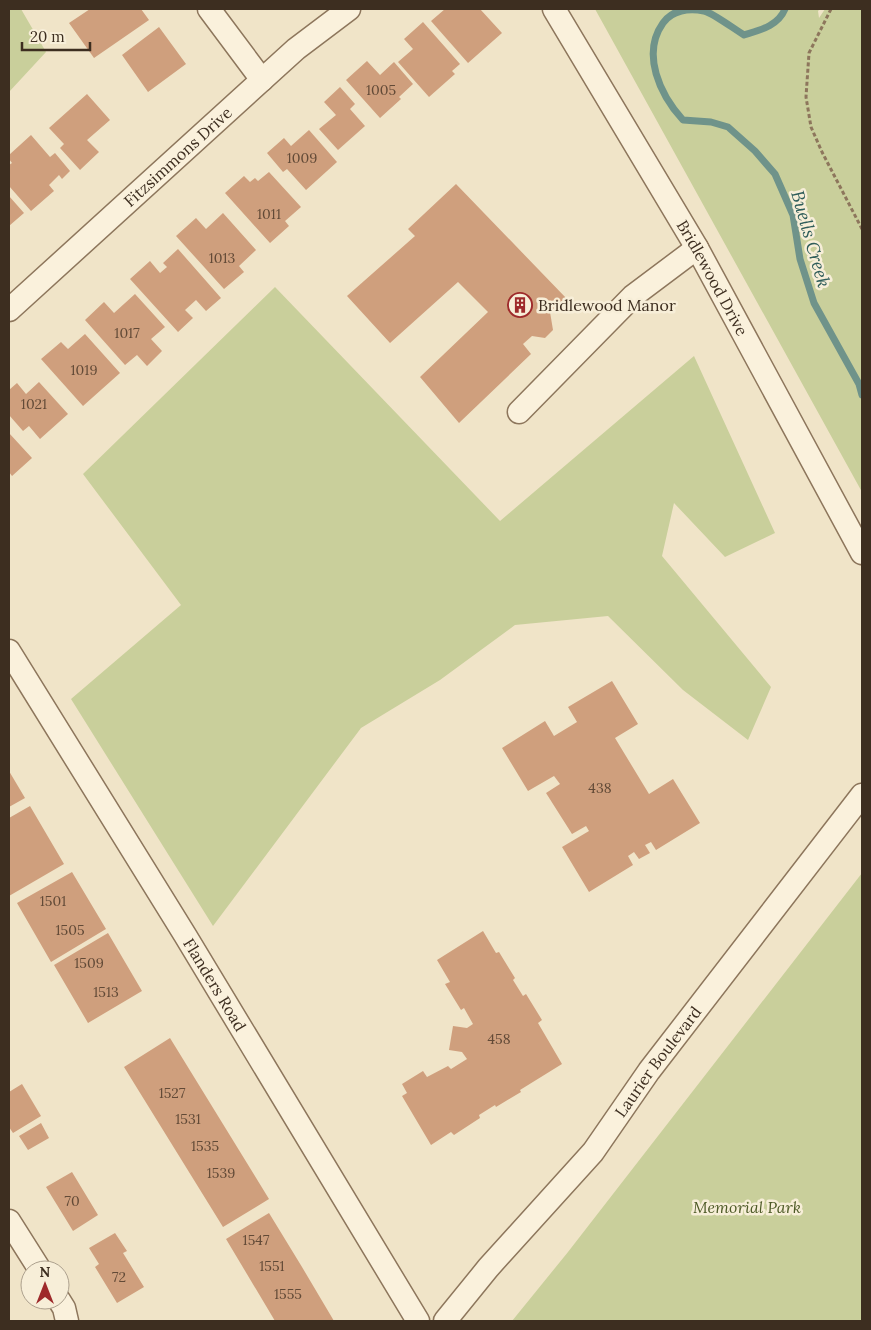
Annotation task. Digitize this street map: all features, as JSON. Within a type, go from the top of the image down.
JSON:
[{"type":"street","points":[[209,9],[262,80]]},
{"type":"street","name":"Fitzsimmons Drive","points":[[9,310],[296,48],[349,9]]},
{"type":"street","name":"Bridlewood Drive","points":[[554,9],[697,248],[862,553]]},
{"type":"street","points":[[519,412],[633,296],[697,248]]},
{"type":"street","name":"Flanders Road","points":[[9,651],[190,944],[418,1321]]},
{"type":"street","name":"Laurier Boulevard","points":[[445,1321],[488,1268],[593,1152],[649,1071],[862,795]]},
{"type":"street","points":[[9,1220],[34,1260]]},
{"type":"path","points":[[831,9],[809,53],[806,96],[811,127],[862,229]]},
{"type":"green space","points":[[9,9],[21,9],[46,52],[9,92]]},
{"type":"green space","points":[[595,9],[820,9],[818,11],[819,18],[825,9],[862,9],[862,492]]},
{"type":"green space","points":[[275,287],[500,521],[694,356],[775,533],[725,557],[674,503],[662,556],[771,687],[748,740],[683,690],[608,616],[515,625],[440,680],[361,728],[213,926],[71,699],[181,605],[83,474]]},
{"type":"green space","name":"Memorial Park","points":[[862,873],[862,1321],[512,1321],[568,1252]]},
{"type":"building","points":[[90,9],[141,9],[149,20],[94,58],[69,23]]},
{"type":"building","points":[[445,9],[480,9],[502,33],[468,63],[431,21]]},
{"type":"building","points":[[423,22],[460,64],[452,71],[455,74],[429,97],[398,62],[413,49],[404,39]]},
{"type":"building","points":[[159,27],[186,64],[148,92],[122,55]]},
{"type":"building","points":[[367,61],[380,75],[394,62],[413,84],[399,97],[401,99],[380,118],[346,80]]},
{"type":"building","points":[[340,87],[355,104],[350,109],[365,126],[338,150],[319,129],[336,115],[324,102]]},
{"type":"building","points":[[87,94],[110,120],[87,140],[99,152],[80,170],[60,148],[64,144],[49,128]]},
{"type":"building","points":[[309,130],[337,162],[306,190],[287,169],[283,172],[267,153],[284,138],[291,146]]},
{"type":"building","points":[[31,135],[50,157],[55,153],[70,171],[62,179],[59,175],[49,185],[54,191],[31,211],[9,186],[9,165],[12,163],[9,155]]},
{"type":"building","points":[[269,172],[301,207],[285,221],[289,226],[270,243],[225,193],[244,176],[250,182],[255,178],[258,181]]},
{"type":"building","name":"Bridlewood Manor","points":[[456,184],[567,299],[550,312],[553,330],[545,338],[532,336],[523,344],[531,354],[459,423],[420,377],[488,312],[458,282],[390,343],[347,296],[415,236],[408,229]]},
{"type":"building","points":[[9,196],[24,213],[9,226]]},
{"type":"building","points":[[223,213],[256,250],[239,266],[244,272],[224,289],[176,236],[196,218],[206,229]]},
{"type":"building","points":[[178,249],[221,298],[206,311],[196,300],[185,310],[193,318],[178,332],[130,279],[150,261],[160,273],[167,267],[163,263]]},
{"type":"building","points":[[135,294],[165,327],[151,339],[162,351],[147,366],[137,355],[125,365],[85,320],[104,302],[114,313]]},
{"type":"building","points":[[85,334],[120,373],[83,406],[41,359],[61,342],[68,349]]},
{"type":"building","points":[[39,382],[68,414],[40,439],[29,426],[23,431],[9,415],[9,390],[17,383],[26,394]]},
{"type":"building","points":[[9,433],[32,458],[12,476],[9,472]]},
{"type":"building","points":[[612,681],[638,724],[615,738],[649,794],[673,779],[700,823],[656,850],[651,842],[645,845],[650,853],[639,859],[634,852],[628,856],[633,865],[589,892],[562,847],[589,831],[586,826],[572,834],[546,793],[560,784],[554,776],[528,791],[502,748],[545,721],[554,736],[577,722],[568,707]]},
{"type":"building","points":[[9,771],[25,798],[9,807]]},
{"type":"building","points":[[30,806],[64,864],[9,896],[9,818]]},
{"type":"building","points":[[72,872],[106,929],[51,962],[17,903]]},
{"type":"building","points":[[483,931],[496,953],[499,952],[515,978],[513,980],[523,996],[526,994],[542,1020],[538,1023],[562,1064],[520,1090],[521,1092],[479,1115],[480,1118],[454,1135],[451,1132],[431,1145],[402,1096],[407,1093],[402,1084],[423,1071],[427,1077],[448,1066],[451,1069],[467,1059],[462,1052],[449,1050],[453,1026],[467,1028],[473,1024],[464,1008],[461,1010],[445,984],[450,982],[437,960]]},
{"type":"building","points":[[108,933],[142,991],[88,1023],[54,965]]},
{"type":"building","points":[[170,1038],[269,1199],[223,1227],[124,1067]]},
{"type":"building","points":[[22,1084],[41,1116],[13,1133],[9,1127],[9,1092]]},
{"type":"building","points":[[41,1123],[49,1138],[28,1150],[19,1136]]},
{"type":"building","points":[[72,1172],[98,1215],[73,1231],[46,1187]]},
{"type":"building","points":[[269,1213],[334,1321],[275,1321],[226,1239]]},
{"type":"building","points":[[115,1233],[127,1251],[123,1253],[144,1287],[117,1303],[95,1267],[99,1264],[89,1248]]},
{"type":"waterway","name":"Buells Creek","points":[[785,9],[778,20],[762,29],[744,35],[708,12],[687,10],[671,15],[663,23],[657,35],[654,48],[656,74],[667,99],[683,120],[711,122],[728,127],[755,151],[775,174],[793,215],[800,259],[814,303],[859,384],[862,395]]},
{"type":"place","name":"Bridlewood Manor","points":[[520,305]]}]
